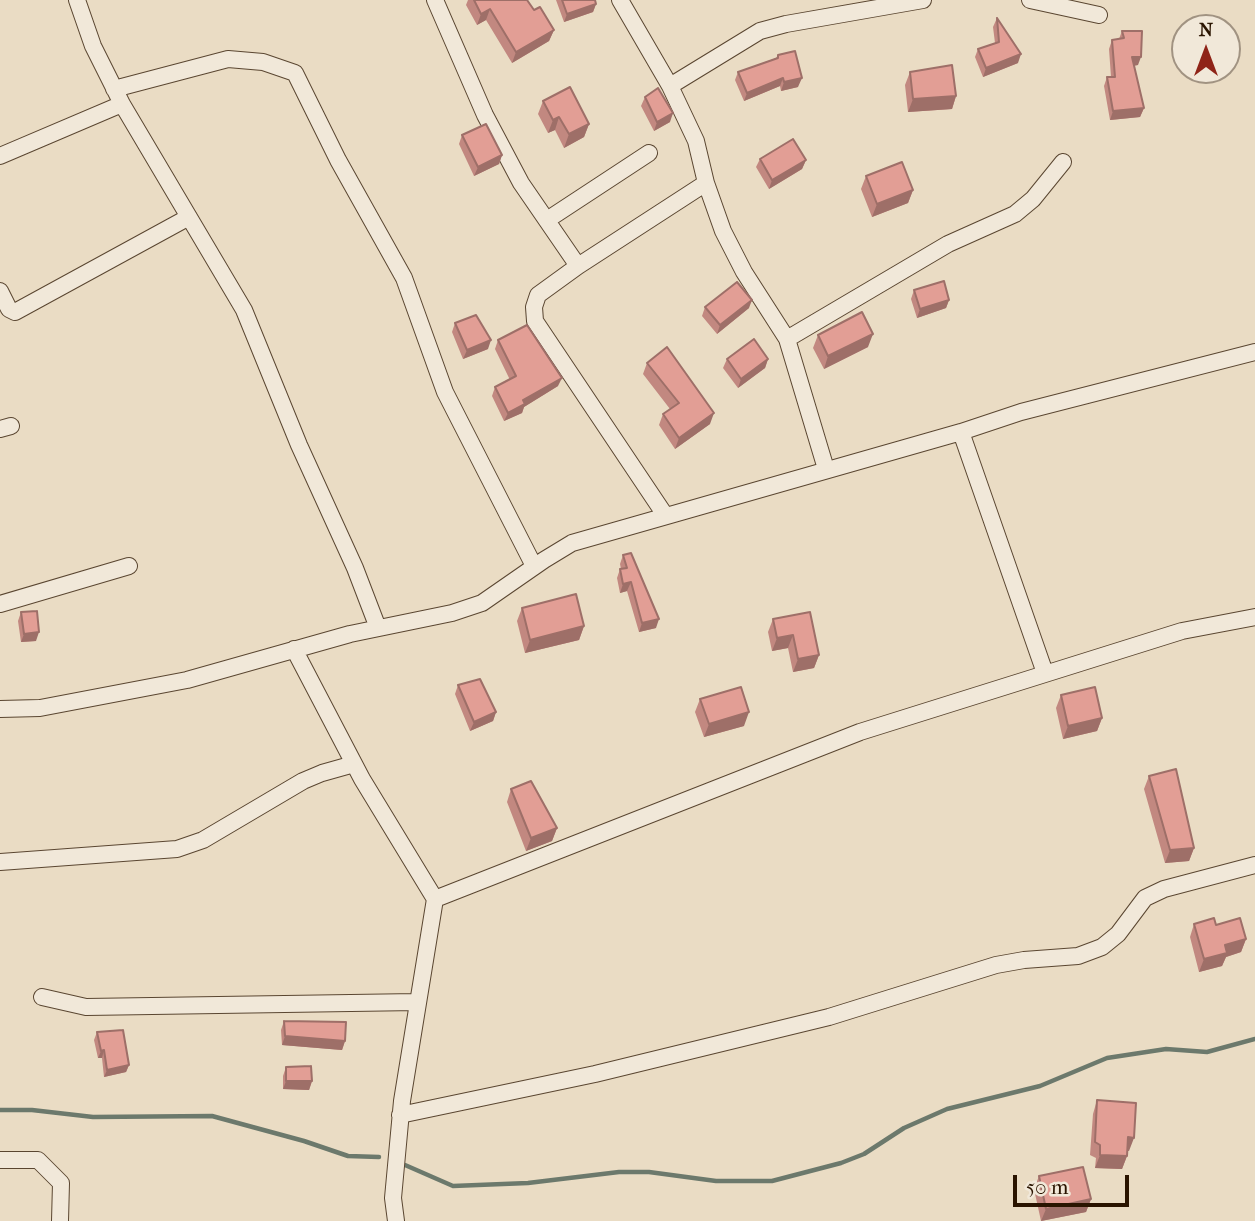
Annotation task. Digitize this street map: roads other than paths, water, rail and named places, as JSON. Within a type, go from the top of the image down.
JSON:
[{"type":"street","points":[[77,0],[93,46],[118,96],[244,310],[299,445],[355,568],[378,628]]},
{"type":"street","points":[[435,0],[485,115],[521,183],[578,266]]},
{"type":"street","points":[[620,0],[670,86],[696,141],[706,183],[723,231],[744,272],[787,338],[826,469]]},
{"type":"street","points":[[670,86],[760,31],[923,0]]},
{"type":"street","points":[[1030,0],[1099,15]]},
{"type":"street","points":[[0,156],[118,96],[228,59],[263,62],[295,73],[338,160],[404,278],[445,391],[534,566]]},
{"type":"street","points":[[547,220],[649,153]]},
{"type":"street","points":[[787,338],[948,244],[1015,214],[1063,162]]},
{"type":"street","points":[[665,515],[535,321],[534,307],[538,295],[578,266],[706,183]]},
{"type":"street","points":[[0,291],[9,309],[15,312],[189,217]]},
{"type":"street","points":[[0,709],[40,708],[104,698],[187,680],[378,628],[452,613],[482,603],[572,543],[961,432],[1021,412],[1255,352]]},
{"type":"street","points":[[961,432],[1045,673]]},
{"type":"street","points":[[0,604],[129,566]]},
{"type":"street","points":[[435,899],[860,732],[1182,631],[1255,617]]},
{"type":"street","points":[[294,649],[354,764],[435,899],[400,1115],[393,1198],[396,1221]]},
{"type":"street","points":[[0,862],[177,849],[203,840],[303,781],[354,764]]},
{"type":"street","points":[[400,1115],[595,1074],[816,1020],[996,965],[1078,956],[1102,947],[1118,934],[1145,898],[1164,889],[1255,865]]},
{"type":"street","points":[[42,997],[86,1007],[417,1002]]},
{"type":"street","points":[[0,1160],[38,1160],[61,1183],[60,1221]]},
{"type":"waterway","points":[[405,1165],[453,1186],[528,1183],[619,1172],[649,1172],[716,1181],[772,1181],[841,1163],[864,1154],[904,1128],[947,1109],[1040,1086],[1107,1058],[1166,1049],[1207,1052],[1255,1039]]},
{"type":"waterway","points":[[0,1110],[32,1110],[93,1117],[212,1116],[348,1156],[379,1157]]}]
